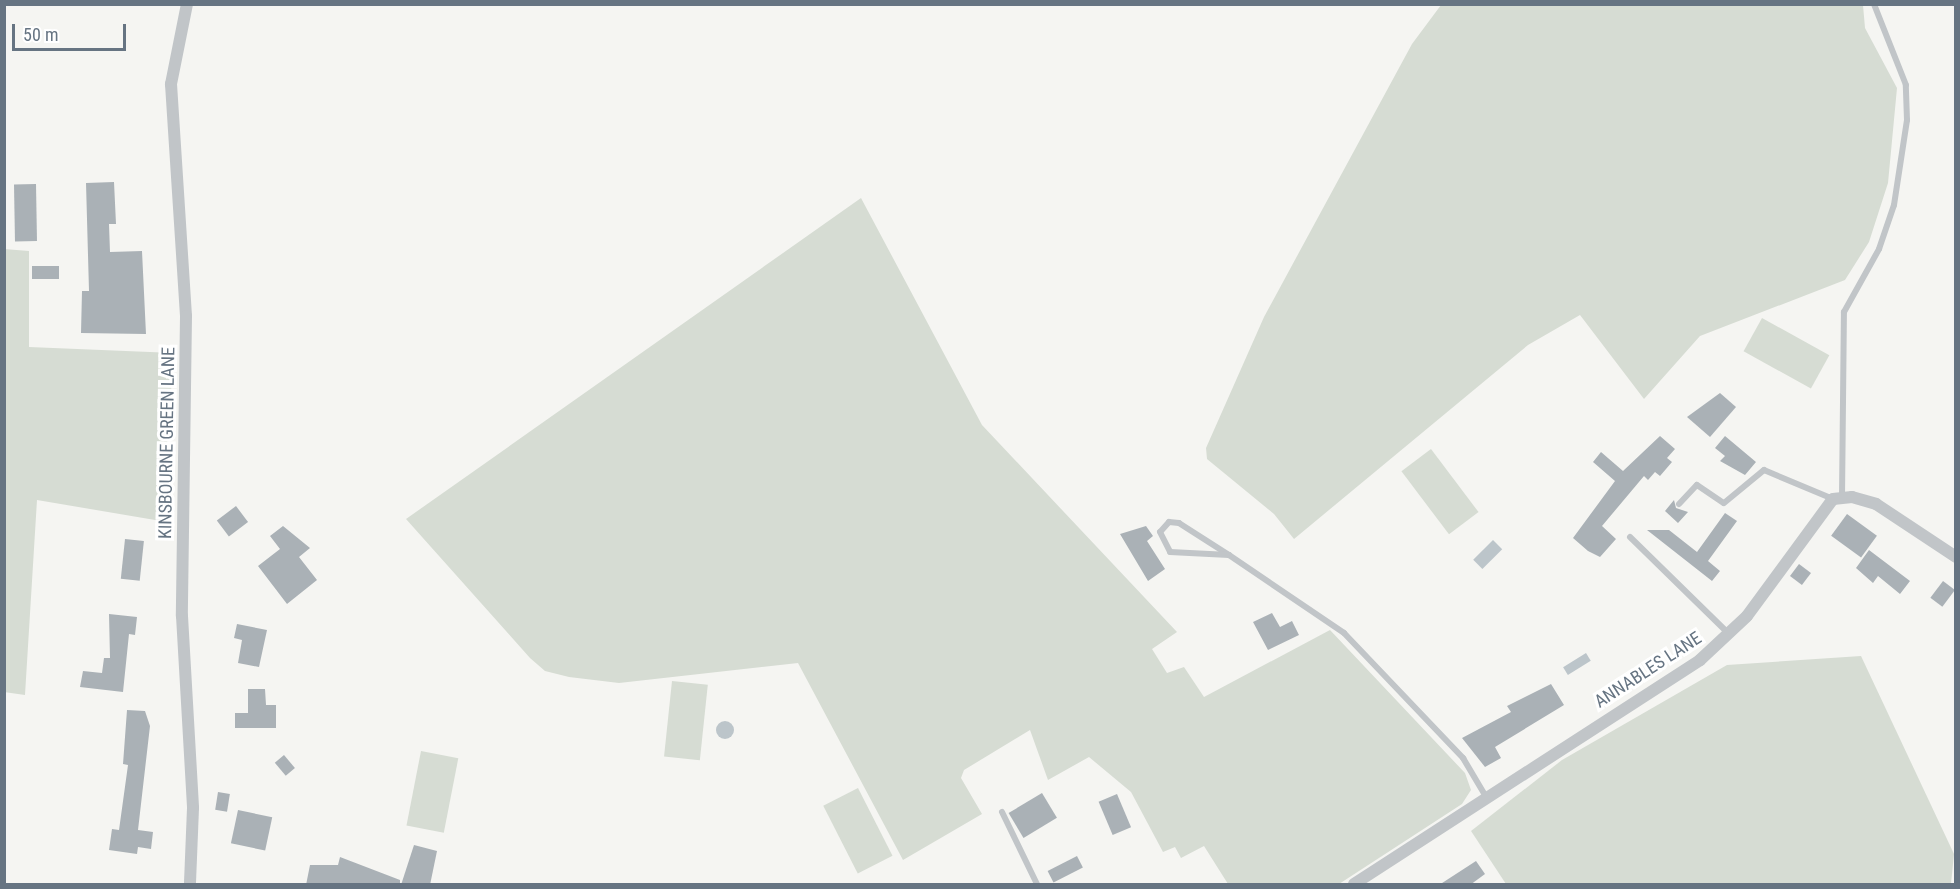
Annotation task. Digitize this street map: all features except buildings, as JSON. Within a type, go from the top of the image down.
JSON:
[{"type":"street","name":"KINSBOURNE GREEN LANE","points":[[187,4],[171,84],[186,316],[182,627],[193,808],[190,885]]},
{"type":"street","points":[[1838,498],[1876,504],[1956,557]]},
{"type":"street","name":"ANNABLES LANE","points":[[1354,885],[1485,795],[1700,660],[1730,634],[1838,498]]},
{"type":"lane","points":[[1679,504],[1697,485],[1724,504],[1764,470],[1838,498],[1844,312],[1880,249],[1894,205],[1907,120],[1906,85],[1874,4]]},
{"type":"lane","points":[[1229,555],[1170,552],[1160,531],[1169,522],[1179,523],[1229,555],[1370,655],[1463,758],[1485,795]]},
{"type":"lane","points":[[1630,537],[1730,634]]},
{"type":"lane","points":[[1002,812],[1037,885]]},
{"type":"shaded area","points":[[1441,5],[1863,5],[1865,28],[1897,88],[1888,183],[1869,242],[1845,280],[1700,336],[1644,399],[1580,315],[1528,345],[1294,539],[1274,514],[1207,459],[1206,448],[1264,317],[1412,44]]},
{"type":"shaded area","points":[[861,198],[982,425],[1177,632],[1152,649],[1167,673],[1184,667],[1204,697],[1330,630],[1465,773],[1471,790],[1462,804],[1339,884],[1228,884],[1204,846],[1181,858],[1175,847],[1163,852],[1131,792],[1089,757],[1048,780],[1030,730],[964,770],[961,778],[982,814],[903,860],[798,663],[619,683],[569,677],[545,671],[530,658],[406,519]]},
{"type":"shaded area","points":[[4,249],[29,251],[29,347],[174,353],[161,521],[37,500],[25,695],[4,692]]},
{"type":"shaded area","points":[[1762,318],[1829,355],[1811,389],[1744,351]]},
{"type":"shaded area","points":[[1431,449],[1479,512],[1449,534],[1401,471]]},
{"type":"shaded area","points":[[1493,540],[1502,549],[1482,569],[1473,560]]},
{"type":"shaded area","points":[[1586,653],[1591,661],[1568,675],[1563,667]]},
{"type":"shaded area","points":[[1861,656],[1954,854],[1951,884],[1506,884],[1471,831],[1562,760],[1727,665]]},
{"type":"shaded area","points":[[672,681],[708,685],[700,760],[664,757]]},
{"type":"shaded area","points":[[725,721],[731,724],[734,730],[731,736],[725,739],[719,736],[716,730],[719,724]]},
{"type":"shaded area","points":[[421,751],[458,758],[444,833],[406,826]]},
{"type":"shaded area","points":[[858,788],[893,856],[858,873],[823,806]]}]
